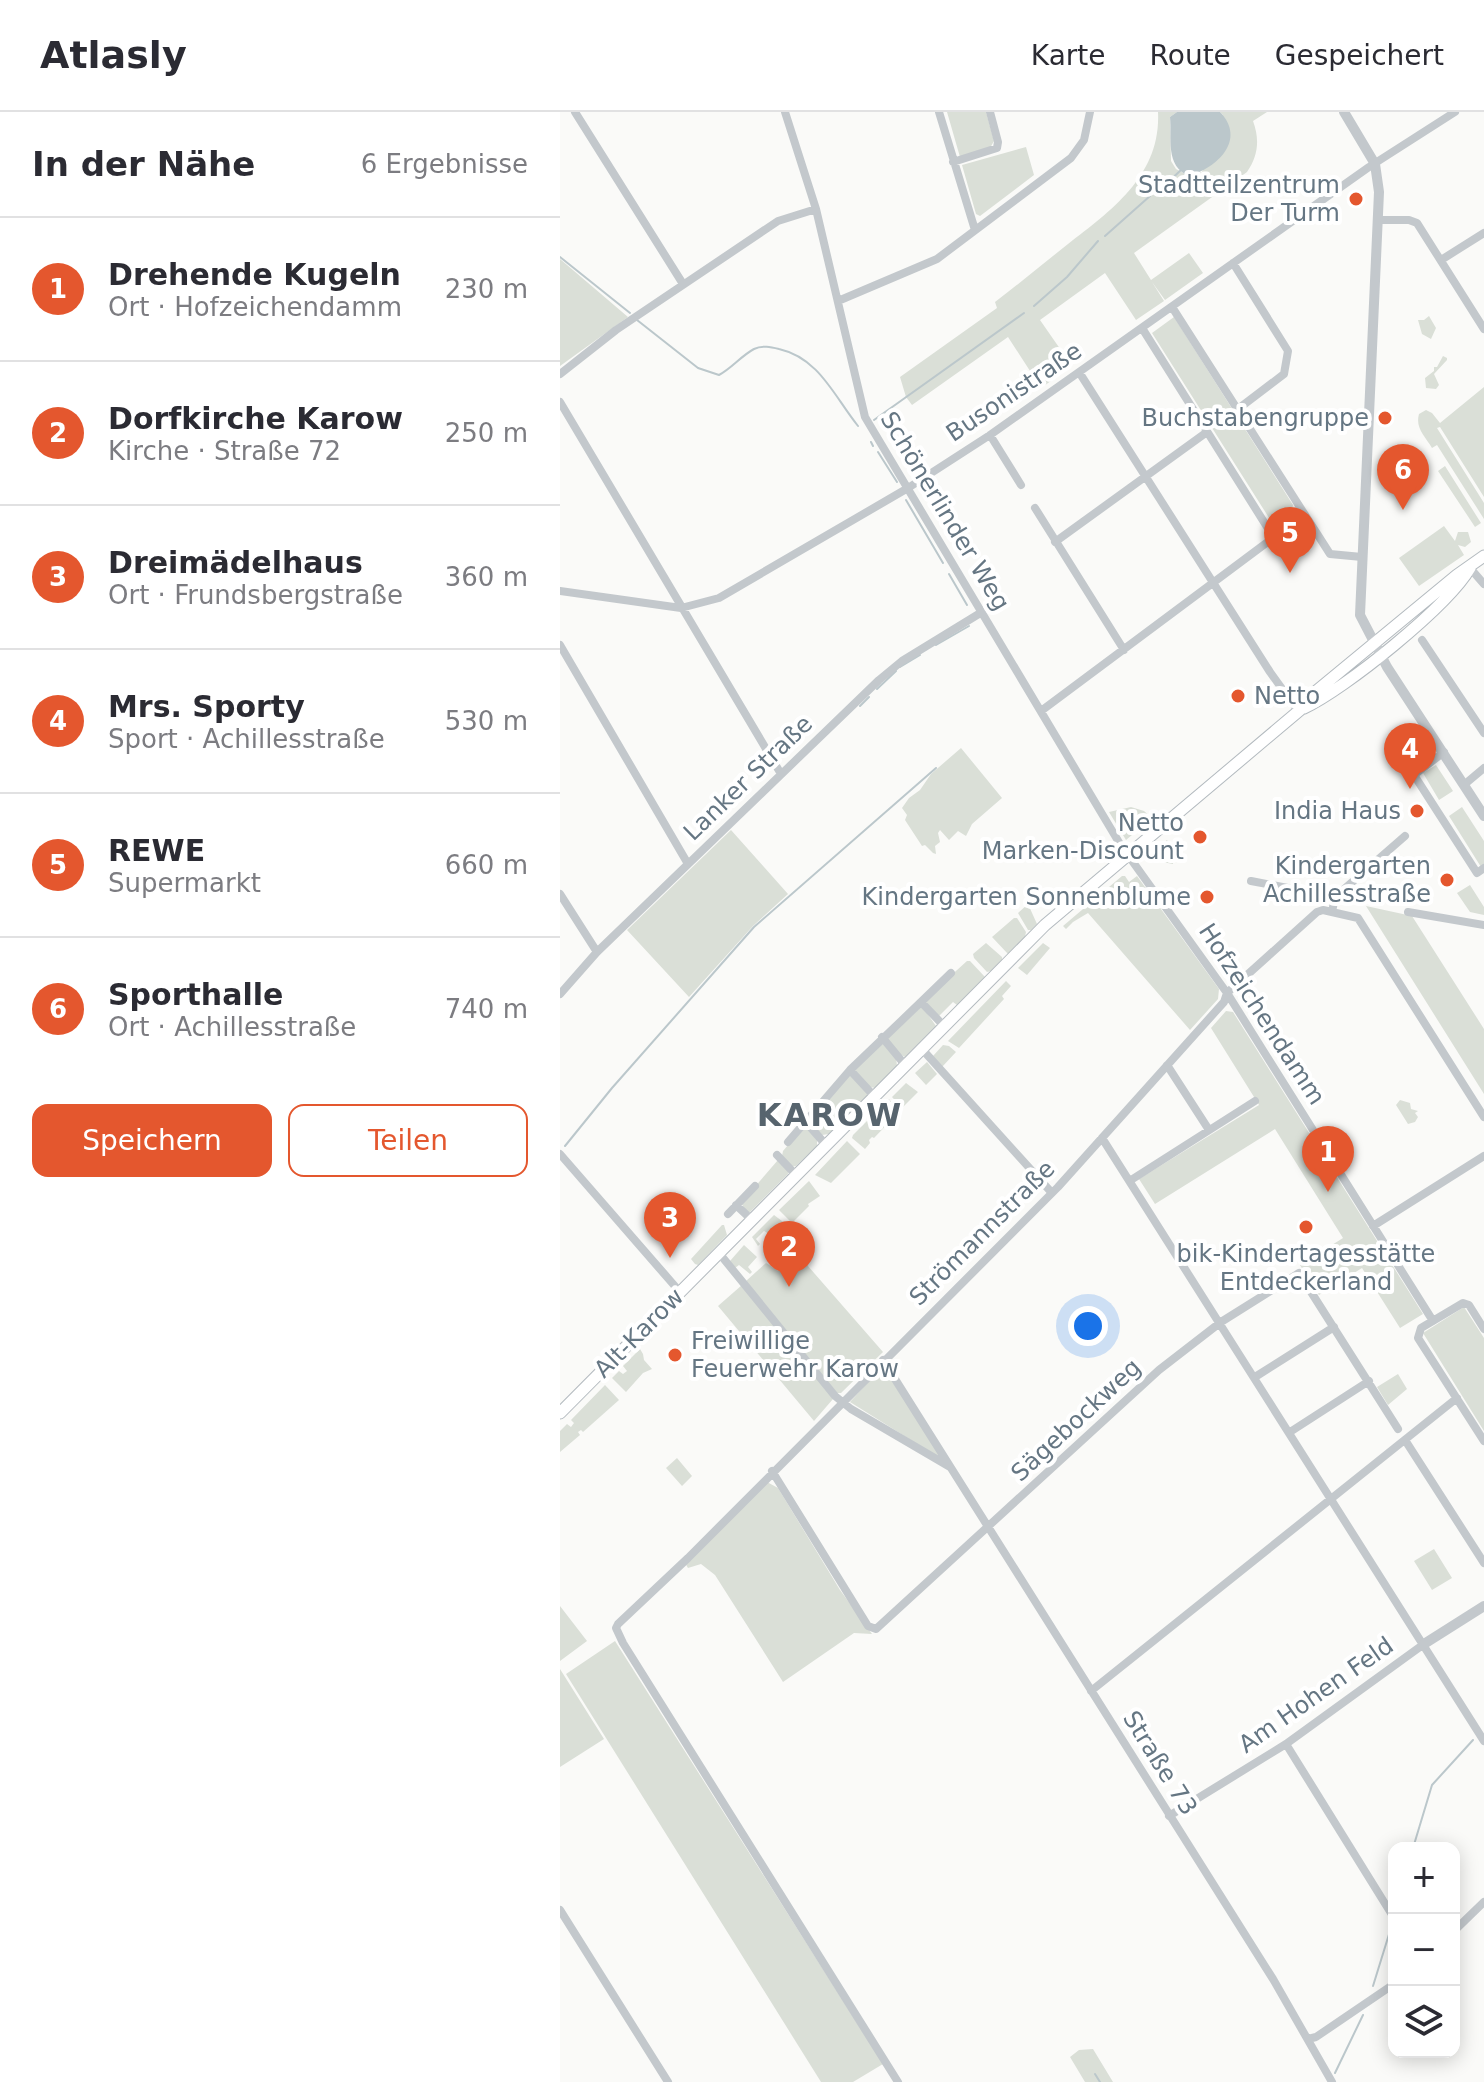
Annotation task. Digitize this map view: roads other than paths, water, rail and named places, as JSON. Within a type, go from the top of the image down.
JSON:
[{"type":"main road","points":[[1299,710],[1314,693],[1484,556]]},
{"type":"main road","points":[[1299,710],[1318,702],[1380,656],[1463,581],[1470,568]]},
{"type":"main road","name":"Alt-Karow","points":[[560,1413],[1045,925],[1299,710]]},
{"type":"street","points":[[575,112],[683,284]]},
{"type":"street","name":"Schönerlinder Weg","points":[[785,112],[816,209],[865,417],[1128,855]]},
{"type":"street","points":[[939,112],[975,230]]},
{"type":"street","points":[[953,162],[997,148],[990,112]]},
{"type":"street","points":[[838,301],[937,259],[1071,158],[1084,140],[1090,112]]},
{"type":"street","points":[[1344,112],[1375,164],[1379,192],[1360,615],[1380,656],[1484,816]]},
{"type":"street","name":"Busonistraße","points":[[560,591],[681,608],[719,598],[908,488],[990,435],[1375,164],[1455,112]]},
{"type":"street","points":[[560,374],[683,284],[778,221],[816,209]]},
{"type":"street","points":[[1378,220],[1417,223],[1484,329]]},
{"type":"street","points":[[1441,260],[1484,233]]},
{"type":"street","points":[[1233,263],[1288,351],[1284,374],[1238,409]]},
{"type":"street","points":[[1172,307],[1330,554],[1362,557]]},
{"type":"street","points":[[1142,328],[1274,538]]},
{"type":"street","points":[[1079,372],[1282,691],[1299,710]]},
{"type":"street","points":[[560,402],[781,774]]},
{"type":"street","points":[[1055,542],[1207,432]]},
{"type":"street","points":[[990,435],[1021,485]]},
{"type":"street","points":[[1035,508],[1124,650]]},
{"type":"street","points":[[1041,711],[1304,515]]},
{"type":"street","points":[[1470,568],[1484,584]]},
{"type":"street","name":"Lanker Straße","points":[[560,994],[597,952],[891,669],[982,612]]},
{"type":"street","points":[[1422,640],[1484,733]]},
{"type":"street","points":[[560,645],[688,864]]},
{"type":"street","points":[[1444,752],[1414,775],[1477,873],[1484,868]]},
{"type":"street","points":[[1465,784],[1484,768]]},
{"type":"street","points":[[1405,836],[1335,897],[1332,912],[1358,918],[1484,1117]]},
{"type":"street","name":"Hofzeichendamm","points":[[1128,855],[1227,993],[1433,1321]]},
{"type":"street","points":[[1251,881],[1351,900]]},
{"type":"street","points":[[560,894],[597,952]]},
{"type":"street","name":"Strömannstraße","points":[[898,2082],[616,1628],[623,1617],[688,1558],[1052,1193],[1224,1002],[1227,993],[1317,912],[1332,912]]},
{"type":"street","points":[[1408,912],[1484,925]]},
{"type":"street","points":[[788,1142],[850,1070],[951,973]]},
{"type":"street","points":[[921,1002],[944,1026]]},
{"type":"street","points":[[882,1037],[905,1065]]},
{"type":"street","points":[[921,1048],[1052,1193]]},
{"type":"street","points":[[1167,1065],[1209,1130]]},
{"type":"street","points":[[850,1070],[874,1096]]},
{"type":"street","points":[[1131,1180],[1255,1101]]},
{"type":"street","points":[[805,1121],[826,1145]]},
{"type":"street","points":[[1102,1138],[1484,1741]]},
{"type":"street","points":[[560,1154],[680,1292]]},
{"type":"street","points":[[777,1155],[796,1175]]},
{"type":"street","points":[[1373,1226],[1484,1156]]},
{"type":"street","points":[[728,1214],[755,1186]]},
{"type":"street","points":[[736,1205],[752,1220]]},
{"type":"street","name":"Straße 73","points":[[719,1253],[842,1402],[951,1467]]},
{"type":"street","name":"Sägebockweg","points":[[772,1471],[868,1626],[876,1629],[1136,1391],[1221,1322],[1299,1273],[1334,1327]]},
{"type":"street","points":[[1484,1329],[1469,1305],[1463,1303],[1421,1328],[1418,1338],[1484,1441]]},
{"type":"street","points":[[1255,1377],[1334,1327],[1398,1429]]},
{"type":"street","name":"Straße 73","points":[[883,1360],[1273,1979],[1332,2082]]},
{"type":"street","points":[[1290,1432],[1369,1381]]},
{"type":"street","points":[[1091,1691],[1182,1615],[1457,1398]]},
{"type":"street","points":[[1405,1440],[1484,1563]]},
{"type":"street","name":"Am Hohen Feld","points":[[1169,1816],[1286,1744],[1424,1644],[1484,1606]]},
{"type":"street","points":[[1286,1744],[1392,1914]]},
{"type":"street","points":[[1460,1925],[1484,1902]]},
{"type":"street","points":[[560,1910],[668,2082]]},
{"type":"street","points":[[1308,2039],[1316,2037],[1391,1986]]},
{"type":"waterway","points":[[1166,184],[1181,170]]},
{"type":"waterway","points":[[1105,236],[1150,196]]},
{"type":"waterway","points":[[1034,306],[1067,277],[1098,241]]},
{"type":"waterway","points":[[560,257],[630,313]]},
{"type":"waterway","points":[[874,420],[1024,313]]},
{"type":"waterway","points":[[637,320],[698,368],[719,375],[757,348],[770,347],[793,354],[815,369],[858,426]]},
{"type":"waterway","points":[[871,442],[873,446]]},
{"type":"waterway","points":[[878,452],[897,482]]},
{"type":"waterway","points":[[906,500],[943,563]]},
{"type":"waterway","points":[[949,574],[967,605]]},
{"type":"waterway","points":[[936,645],[969,626]]},
{"type":"waterway","points":[[900,667],[920,655]]},
{"type":"waterway","points":[[877,689],[896,671]]},
{"type":"waterway","points":[[860,706],[869,697]]},
{"type":"waterway","points":[[565,1146],[754,927],[936,768]]},
{"type":"waterway","points":[[1415,1842],[1432,1785],[1473,1740]]},
{"type":"waterway","points":[[1373,1986],[1388,1937]]},
{"type":"waterway","points":[[1335,2073],[1363,2015]]},
{"type":"waterway","points":[[1095,2074],[1100,2082]]},
{"type":"place","name":"Stadtteilzentrum Der Turm","points":[[1356,199]]},
{"type":"place","name":"Buchstabengruppe","points":[[1385,418]]},
{"type":"place","name":"Sporthalle","points":[[1403,510]]},
{"type":"place","name":"REWE","points":[[1290,573]]},
{"type":"place","name":"Netto","points":[[1238,696]]},
{"type":"place","name":"Mrs. Sporty","points":[[1410,789]]},
{"type":"place","name":"India Haus","points":[[1417,811]]},
{"type":"place","name":"Netto Marken-Discount","points":[[1200,837]]},
{"type":"place","name":"Kindergarten Achillesstraße","points":[[1447,880]]},
{"type":"place","name":"Kindergarten Sonnenblume","points":[[1207,897]]},
{"type":"place","name":"Drehende Kugeln","points":[[1328,1192]]},
{"type":"place","name":"bik-Kindertagesstätte Entdeckerland","points":[[1306,1227]]},
{"type":"place","name":"Dreimädelhaus","points":[[670,1258]]},
{"type":"place","name":"Dorfkirche Karow","points":[[789,1287]]},
{"type":"place","name":"Freiwillige Feuerwehr Karow","points":[[675,1355]]},
{"type":"district","name":"KAROW","points":[[830,1115]]}]
